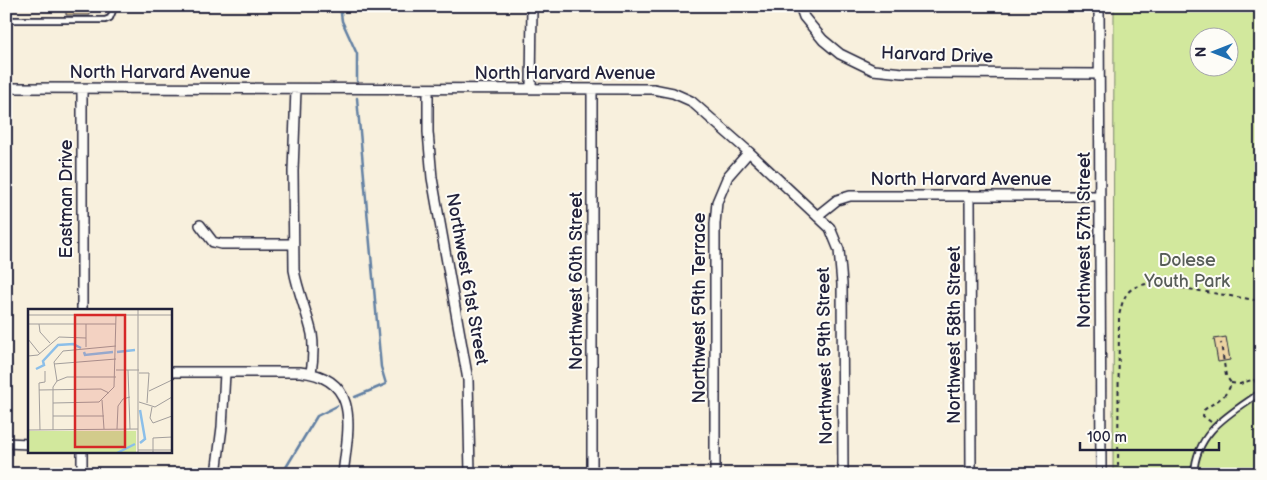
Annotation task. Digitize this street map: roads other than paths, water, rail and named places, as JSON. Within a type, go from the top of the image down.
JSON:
[{"type":"street","points":[[531,89],[532,6]]},
{"type":"street","name":"Harvard Drive","points":[[800,6],[804,17],[823,40],[840,54],[874,70],[903,73],[1099,74]]},
{"type":"street","name":"Northwest 57th Street","points":[[1099,6],[1101,474]]},
{"type":"street","name":"North Harvard Avenue","points":[[6,88],[653,89],[674,93],[691,101],[817,216],[838,200],[850,196],[1100,196]]},
{"type":"street","name":"Eastman Drive","points":[[82,89],[82,309]]},
{"type":"street","points":[[296,89],[293,244],[296,283],[312,335],[313,358],[311,373]]},
{"type":"street","name":"Northwest 61st Street","points":[[428,89],[430,161],[468,380],[470,474]]},
{"type":"street","name":"Northwest 60th Street","points":[[592,89],[592,474]]},
{"type":"street","name":"Northwest 59th Terrace","points":[[715,474],[715,224],[717,202],[728,176],[749,152]]},
{"type":"street","name":"Northwest 58th Street","points":[[970,196],[970,474]]},
{"type":"street","name":"Northwest 59th Street","points":[[817,216],[830,228],[839,250],[842,284],[843,474]]},
{"type":"street","points":[[200,225],[214,242],[221,244],[293,244]]},
{"type":"street","points":[[171,372],[311,373],[327,380],[340,391],[348,414],[343,474]]},
{"type":"street","points":[[216,474],[222,427],[225,373]]},
{"type":"street","points":[[6,444],[28,444]]},
{"type":"street","points":[[82,452],[82,474]]},
{"type":"lane","points":[[6,20],[104,20],[110,18],[115,6]]},
{"type":"lane","points":[[1194,474],[1195,462],[1202,442],[1214,426],[1260,392]]},
{"type":"waterway","points":[[340,6],[342,21],[357,54],[357,81]]},
{"type":"waterway","points":[[355,397],[386,384],[381,367],[357,98]]},
{"type":"waterway","points":[[282,474],[317,416],[337,406]]},
{"type":"park label","name":"Dolese Youth Park","points":[[1187,270]]}]
